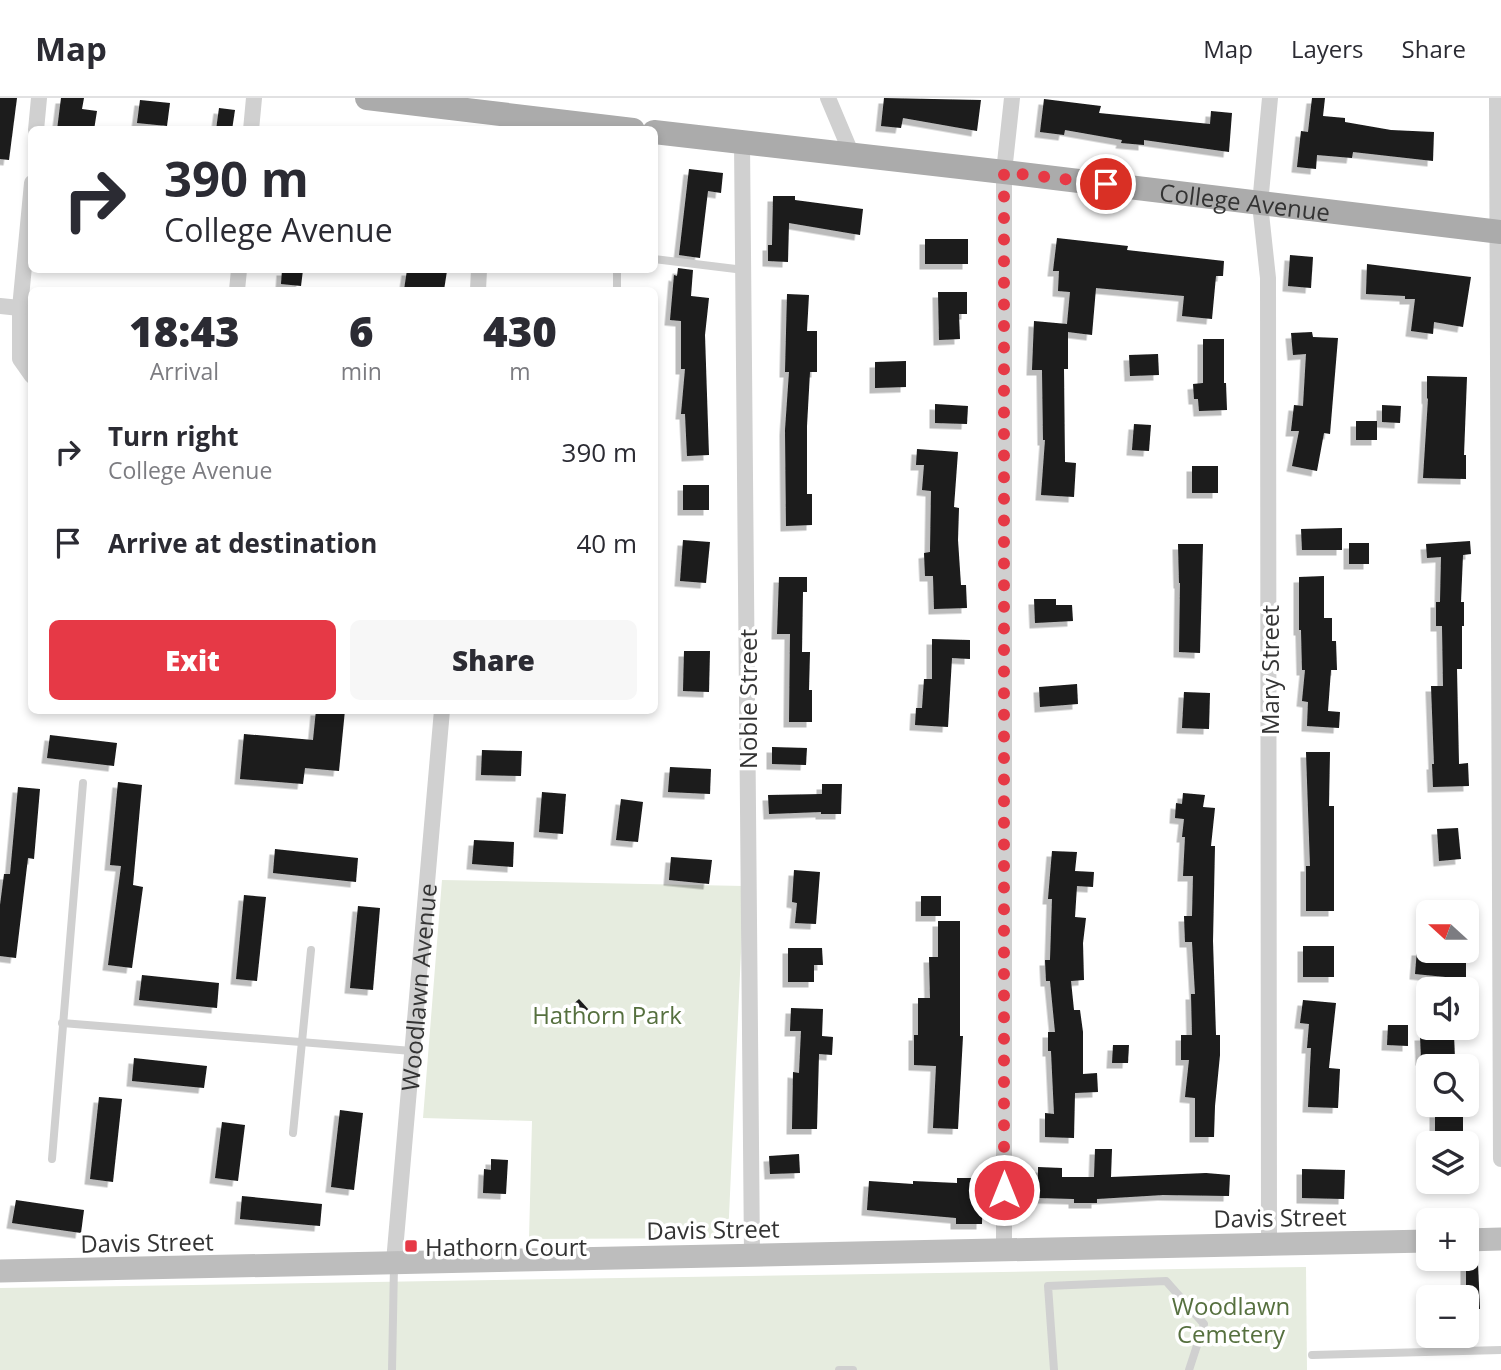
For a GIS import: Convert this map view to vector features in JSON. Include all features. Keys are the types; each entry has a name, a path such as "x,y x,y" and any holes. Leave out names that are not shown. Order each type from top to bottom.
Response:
{"main road":[{"path":"367,98 600,126"},
{"name":"College Avenue","path":"658,132 1499,232"}],"street":[{"path":"36,126 39,98"},
{"path":"251,126 254,98"},
{"path":"828,98 852,155"},
{"path":"1004,1249 1004,172 1012,98"},
{"name":"Mary Street","path":"1269,1244 1268,278 1260,204 1270,98"},
{"path":"1497,98 1501,1159"},
{"name":"Noble Street","path":"742,142 752,1255"},
{"path":"28,225 20,308 20,359 28,370"},
{"path":"0,306 20,308"},
{"name":"Woodlawn Avenue","path":"394,1262 442,714"},
{"path":"1479,1240 1501,1239"},
{"name":"Davis Street","path":"0,1271 1416,1241"}],"lane":[{"path":"658,259 744,270"},
{"path":"52,1159 83,783"},
{"path":"293,1133 311,950"},
{"path":"62,1023 412,1051"},
{"path":"392,1370 394,1262"},
{"path":"1054,1370 1048,1286 1166,1281 1204,1324 1189,1370"},
{"path":"1312,1355 1501,1350"},
{"path":"839,1370 853,1370"}],"green space":[{"name":"Hathorn Park","path":"442,880 744,886 728,1238 529,1239 532,1121 423,1118"},
{"name":"Woodlawn Cemetery","path":"1306,1267 1307,1370 0,1370 0,1288"}],"building":[{"path":"0,98 17,98 9,160 0,159"},
{"path":"61,98 84,98 82,109 97,111 95,126 58,126"},
{"path":"884,98 981,100 977,131 903,118 901,128 881,126"},
{"path":"1312,98 1325,98 1323,116 1345,118 1345,122 1391,130 1434,132 1433,161 1353,152 1352,158 1317,155 1316,169 1297,167 1301,131 1308,132"},
{"path":"1044,99 1101,106 1099,113 1210,124 1211,111 1232,113 1229,152 1144,140 1144,145 1121,143 1122,140 1065,130 1064,135 1040,132"},
{"path":"140,100 170,103 167,126 137,123"},
{"path":"219,108 235,110 233,126 217,126"},
{"path":"689,169 723,173 721,193 708,191 700,258 679,255"},
{"path":"773,196 795,196 795,200 863,209 860,235 789,223 788,262 768,261 768,245 772,245"},
{"path":"1057,238 1128,246 1127,250 1224,261 1223,276 1216,276 1212,319 1182,316 1184,296 1096,288 1092,335 1068,332 1068,369 1064,369 1065,462 1076,463 1074,497 1041,495 1045,440 1042,370 1032,370 1034,321 1067,324 1070,292 1058,291 1059,271 1053,271"},
{"path":"925,239 968,239 968,264 925,264"},
{"path":"1290,255 1313,257 1311,288 1288,286"},
{"path":"1367,264 1471,277 1463,327 1434,322 1433,334 1411,331 1415,299 1366,294"},
{"path":"678,268 693,270 691,296 709,298 705,335 709,455 687,456 685,414 681,414 685,369 681,369 681,321 670,320 674,275 677,276"},
{"path":"282,273 303,273 301,286 281,284"},
{"path":"407,273 447,273 444,287 404,287"},
{"path":"938,292 967,292 967,314 959,314 960,339 939,340"},
{"path":"787,294 809,295 807,331 817,331 817,372 810,372 807,426 807,494 812,494 812,525 786,526 785,430 789,372 785,372"},
{"path":"1312,332 1313,337 1338,338 1330,434 1324,433 1317,471 1292,466 1299,431 1291,431 1294,405 1303,406 1306,354 1293,355 1291,333"},
{"path":"1203,339 1224,339 1227,410 1199,411 1198,399 1194,399 1193,384 1203,383"},
{"path":"1158,354 1159,375 1130,376 1129,355"},
{"path":"906,361 906,387 875,388 875,362"},
{"path":"1427,376 1467,377 1464,455 1466,479 1423,478"},
{"path":"935,404 968,406 967,424 935,423"},
{"path":"1382,405 1401,406 1400,423 1382,422"},
{"path":"1356,421 1377,421 1377,440 1356,440"},
{"path":"1134,424 1151,425 1149,451 1132,450"},
{"path":"917,449 958,452 954,507 959,508 961,585 966,585 967,608 934,609 933,576 925,576 924,553 930,552 931,491 922,490 924,465 916,465"},
{"path":"1192,466 1218,466 1218,493 1192,493"},
{"path":"683,485 709,485 709,510 683,510"},
{"path":"1342,528 1342,550 1302,550 1301,529"},
{"path":"683,540 710,542 706,583 680,581"},
{"path":"1470,541 1471,554 1463,555 1462,669 1457,669 1459,764 1468,763 1469,786 1433,787 1431,686 1443,686 1442,626 1436,626 1436,602 1440,602 1441,557 1427,558 1426,544"},
{"path":"1349,543 1369,543 1369,564 1349,564"},
{"path":"1178,544 1203,544 1200,653 1179,652"},
{"path":"1324,576 1324,618 1332,618 1332,641 1336,641 1337,670 1331,670 1328,711 1340,712 1339,728 1307,726 1308,702 1302,701 1305,670 1302,670 1299,630 1299,577"},
{"path":"779,577 807,577 807,592 803,592 802,652 810,652 812,722 789,722 790,634 777,634"},
{"path":"1034,599 1056,599 1056,605 1072,605 1073,621 1035,623"},
{"path":"932,639 970,640 970,659 952,658 948,727 915,725 916,708 922,708 924,679 932,679"},
{"path":"684,651 710,651 709,692 683,691"},
{"path":"1077,684 1078,704 1040,707 1039,687"},
{"path":"1184,692 1210,693 1209,729 1182,728"},
{"path":"316,714 345,714 339,771 305,768 303,784 240,779 244,734 313,740"},
{"path":"50,735 117,743 114,766 47,758"},
{"path":"772,747 807,748 806,765 772,764"},
{"path":"482,750 522,751 521,776 481,775"},
{"path":"1306,752 1330,752 1329,806 1334,806 1334,911 1306,911 1306,866 1310,866"},
{"path":"670,767 711,769 710,794 668,792"},
{"path":"118,782 142,785 133,885 143,887 132,968 108,965 121,866 110,865"},
{"path":"822,784 842,784 841,814 769,814 768,795 822,794"},
{"path":"18,787 40,789 34,859 28,858 16,958 0,956 0,905 4,874 10,874"},
{"path":"542,792 566,794 563,834 539,832"},
{"path":"1183,793 1205,795 1203,807 1215,808 1211,846 1215,846 1213,941 1216,1035 1220,1035 1220,1055 1214,1137 1195,1137 1195,1098 1185,1097 1189,1060 1181,1060 1181,1035 1192,1035 1191,994 1195,994 1192,942 1185,942 1184,916 1192,916 1193,876 1183,876 1184,819 1175,818 1176,803 1182,804"},
{"path":"621,799 643,802 638,842 616,840"},
{"path":"1458,828 1461,859 1439,861 1437,829"},
{"path":"474,840 514,842 513,867 472,864"},
{"path":"275,849 358,858 356,882 273,873"},
{"path":"1052,851 1077,852 1075,871 1094,872 1093,887 1077,886 1075,917 1086,918 1083,943 1084,980 1071,981 1074,1010 1080,1010 1083,1032 1083,1074 1097,1073 1098,1092 1075,1093 1074,1138 1045,1137 1045,1113 1054,1114 1048,1032 1055,1032 1045,960 1050,960 1052,899 1048,899"},
{"path":"671,857 712,860 709,884 669,880"},
{"path":"794,870 820,872 816,924 795,923 797,903 792,902"},
{"path":"244,895 266,897 257,981 236,979"},
{"path":"921,896 941,896 941,916 921,916"},
{"path":"358,906 380,908 373,990 350,988"},
{"path":"938,921 960,921 960,1036 963,1036 958,1129 933,1128 936,1066 914,1065 914,1035 918,1035 918,998 930,998 929,957 938,957"},
{"path":"1303,946 1334,946 1334,977 1303,977"},
{"path":"788,948 822,948 823,965 814,965 814,982 788,982"},
{"path":"1416,962 1466,963 1466,977 1415,974"},
{"path":"142,975 219,983 217,1008 139,1000"},
{"path":"579,999 589,1010 579,1019 569,1008"},
{"path":"1303,1000 1336,1003 1329,1068 1340,1069 1338,1108 1308,1107 1311,1048 1307,1048 1309,1024 1300,1023"},
{"path":"791,1008 823,1009 822,1036 833,1037 832,1055 819,1054 817,1129 792,1129 793,1072 799,1073 801,1031 790,1031"},
{"path":"1388,1025 1408,1025 1408,1046 1387,1045"},
{"path":"1420,1040 1454,1040 1455,1054 1421,1054"},
{"path":"1113,1045 1129,1045 1128,1063 1112,1063"},
{"path":"134,1058 207,1066 204,1088 132,1081"},
{"path":"99,1097 122,1099 113,1182 90,1179"},
{"path":"340,1110 363,1113 354,1190 331,1187"},
{"path":"1435,1117 1463,1117 1463,1131 1435,1131"},
{"path":"222,1122 245,1125 238,1181 215,1178"},
{"path":"1095,1149 1112,1149 1111,1177 1206,1173 1230,1175 1229,1196 1163,1195 1097,1199 1097,1203 1038,1198 1038,1167 1062,1168 1062,1177 1094,1177"},
{"path":"799,1154 800,1173 770,1174 769,1156"},
{"path":"491,1159 508,1160 506,1194 483,1193 484,1169 491,1170"},
{"path":"1302,1169 1345,1170 1344,1199 1302,1198"},
{"path":"957,1178 983,1178 982,1224 956,1224 956,1218 867,1210 869,1181 957,1183"},
{"path":"242,1196 322,1204 320,1226 240,1219"},
{"path":"16,1200 84,1210 81,1233 12,1223"},
{"path":"1466,1271 1478,1271 1479,1285 1466,1285"}],"place":[{"name":"Hathorn Court","path":"411,1246"}],"route":[{"path":"1004,1190 1004,172 1106,184"}]}
